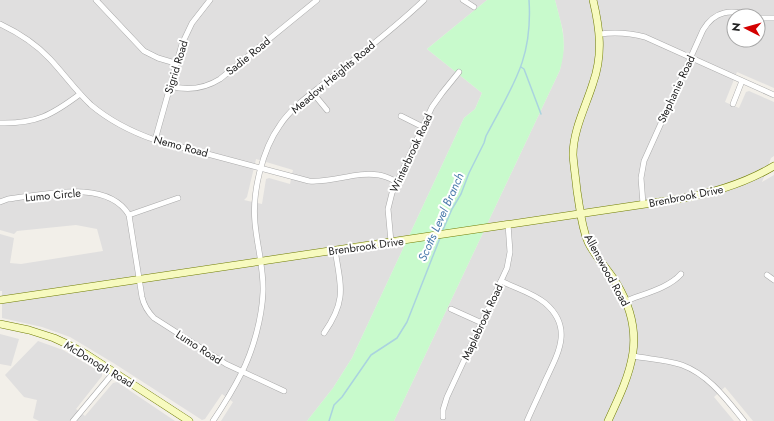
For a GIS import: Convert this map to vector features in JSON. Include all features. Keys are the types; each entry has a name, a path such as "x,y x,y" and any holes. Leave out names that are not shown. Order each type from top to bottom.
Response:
{"main road":[{"name":"Allenswood Road","path":"593,0 600,34 600,55 597,73 579,122 574,144 574,164 581,213 589,243 616,283 626,301 631,317 633,331 633,356 625,385 608,421"},
{"name":"Brenbrook Drive","path":"0,300 699,195 721,190 752,178 774,166"},
{"name":"McDonogh Road","path":"0,324 29,330 54,338 86,354 189,421"}],"street":[{"path":"96,0 144,51 158,58 175,63"},
{"name":"Sadie Road","path":"170,86 188,89 204,87 212,84 317,0"},
{"name":"Meadow Heights Road","path":"213,421 233,390 242,372 252,345 261,313 263,291 261,261 255,224 255,210 256,189 267,150 280,125 296,106 424,0"},
{"path":"463,0 474,7"},
{"name":"Sigrid Road","path":"155,140 175,63 182,44 192,23 207,1"},
{"name":"Stephanie Road","path":"643,204 641,178 644,161 691,58 702,30 706,24 718,15 726,13"},
{"name":"Nemo Road","path":"0,24 27,39 40,49 90,104 130,131 155,140 309,181 326,181 372,174 386,177 397,182"},
{"path":"600,34 634,34 645,37 774,95"},
{"name":"Winterbrook Road","path":"391,242 388,209 392,193 437,100 459,72"},
{"path":"733,104 742,81"},
{"path":"313,93 327,110"},
{"path":"0,123 33,120 54,112 80,94"},
{"path":"401,116 423,127"},
{"name":"Lumo Circle","path":"0,202 8,199 67,192 86,192 118,202 125,208 129,215"},
{"path":"139,279 129,215 178,198"},
{"name":"Maplebrook Road","path":"443,417 444,403 510,260 508,224"},
{"path":"324,333 332,321 340,302 340,283 335,250"},
{"path":"626,301 668,284 681,274"},
{"path":"767,275 774,280"},
{"name":"Lumo Road","path":"139,279 144,305 154,318 213,356 242,372 284,391"},
{"path":"501,281 544,303 556,316 560,324 562,340 557,356 527,421"},
{"path":"452,309 482,323"},
{"path":"633,356 681,365 701,375 710,382 742,421"},
{"path":"74,421 114,372"}],"shaded area":[{"path":"0,0 487,0 427,49 482,93 475,109 464,118 352,358 333,388 307,421 221,421 233,402 222,394 205,419 202,420 70,337 42,327 2,318 2,291 0,291 0,234 14,238 10,263 21,264 103,251 97,229 76,225 17,231 14,234 0,230","holes":["256,159 293,170 290,184 269,178 266,179 262,204 244,200 247,197"]},
{"path":"555,0 774,0 774,88 737,72 725,102 739,108 746,92 749,91 774,102 774,156 771,158 762,182 774,175 774,421 753,421 725,387 714,397 734,421 394,421 560,70 564,47 563,31"},
{"path":"0,334 19,339 11,366 0,364"},
{"path":"38,341 63,350 102,373 102,376 76,409 85,416 113,383 117,382 175,421 39,421 33,418 37,400 24,397 5,375"}],"green space":[{"path":"487,0 555,0 562,27 564,43 560,70 394,421 307,421 333,388 352,358 464,118 475,109 482,93 427,49"}],"waterway":[{"name":"Scotts Level Branch","path":"442,232 452,209 461,194 486,136 519,72 528,40 529,0"},
{"path":"521,67 524,69 541,114"},
{"name":"Scotts Level Branch","path":"329,421 334,405 342,397 371,355 397,338 407,322 440,238"}]}
